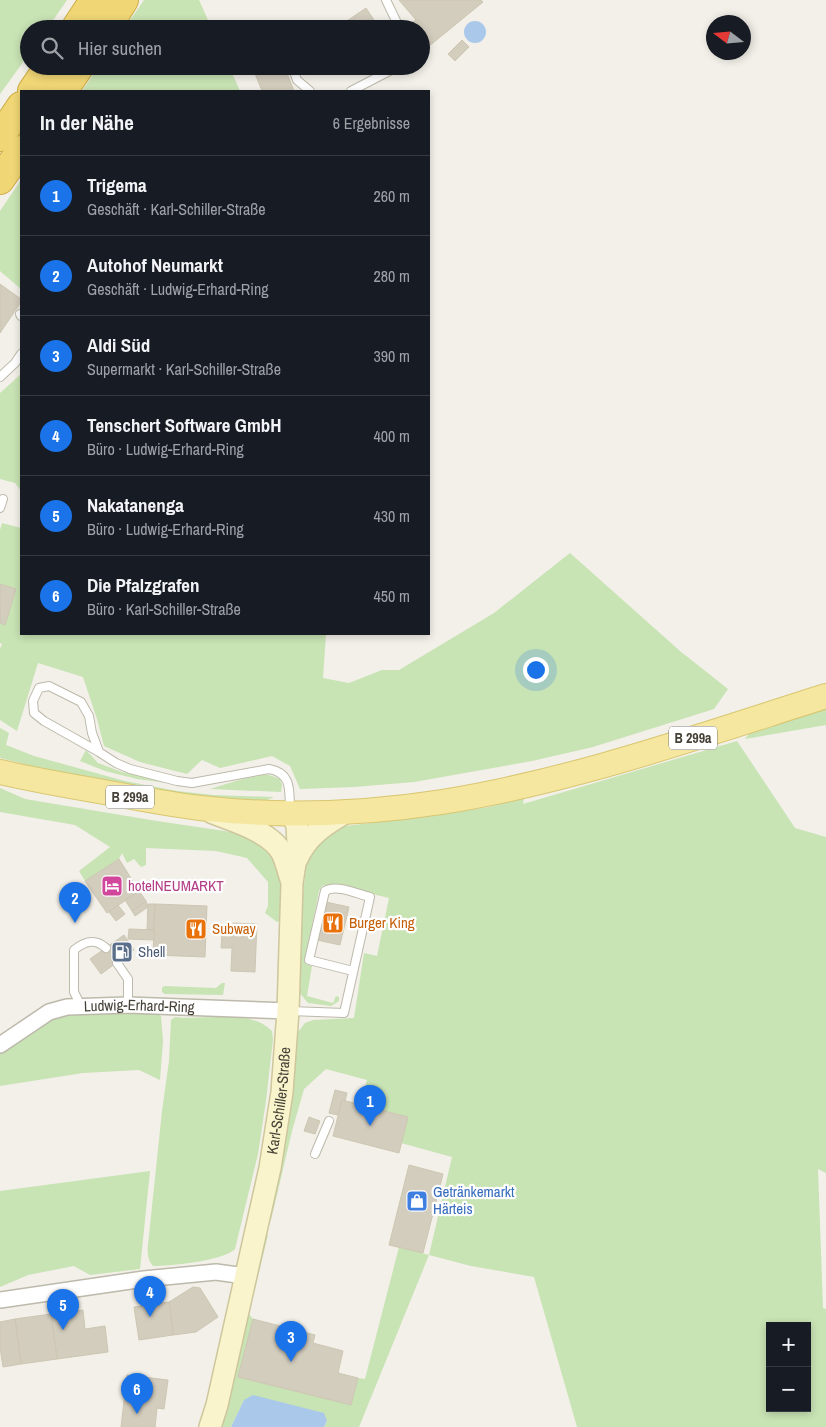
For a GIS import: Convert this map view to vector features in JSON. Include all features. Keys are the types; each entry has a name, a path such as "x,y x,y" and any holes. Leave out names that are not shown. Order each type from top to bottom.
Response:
{"highway":[{"path":"81,20 94,0"},
{"path":"112,20 124,0"},
{"path":"33,90 43,75"},
{"path":"63,90 74,75"},
{"path":"0,136 20,107"},
{"path":"0,180 20,151"}],"main road":[{"name":"B 299a","path":"0,772 201,808 290,812 348,811 442,802 524,786 635,756 826,696"}],"street":[{"path":"201,808 258,831 289,857"},
{"path":"289,857 302,848 312,835 323,826 348,811"},
{"path":"289,857 283,833 290,812"},
{"name":"Karl-Schiller-Straße","path":"210,1427 219,1396 276,1136 284,1072 288,1011 292,883 289,857"},
{"name":"Ludwig-Erhard-Ring","path":"0,1045 49,1012 59,1008 128,1005 288,1011"},
{"path":"0,1300 216,1272 245,1276"}],"lane":[{"path":"386,0 396,20"},
{"path":"295,75 297,80 309,90"},
{"path":"353,90 381,75"},
{"path":"1,375 15,363 20,356"},
{"path":"0,508 3,499"},
{"path":"99,752 92,733 89,716 81,702 49,686 39,688 33,701 34,713 44,721 116,763 130,769 177,781 192,782 269,768 282,773 288,783 290,812"},
{"path":"288,1011 344,1013 370,897 334,888 325,891 309,960 353,971"},
{"path":"81,1006 74,992 74,950 82,944 93,941 106,948"},
{"path":"117,963 128,979 128,1005"},
{"path":"315,1154 329,1121"}],"green space":[{"path":"0,0 67,0 53,20 20,20 20,66 0,94"},
{"path":"144,0 199,0 208,20 130,20"},
{"path":"93,75 233,75 240,90 83,90"},
{"path":"20,181 20,288 0,271 0,211"},
{"path":"20,375 20,490 15,483 0,479 0,393"},
{"path":"2,523 20,528 20,635 326,635 323,678 349,683 382,670 399,670 494,613 570,553 680,651 728,689 714,709 593,747 532,761 414,782 300,789 290,766 272,756 220,768 202,760 187,774 140,762 104,746 83,677 38,663 17,731 0,720 0,649 2,644 0,643 0,623 5,625 16,589 0,584 0,530"},
{"path":"826,707 826,725 745,739 752,730"},
{"path":"0,728 9,733 6,745 34,756 125,781 177,791 213,795 274,797 259,801 208,798 143,789 47,770 0,758"},
{"path":"737,741 795,828 826,837 826,1173 818,1169 823,1308 826,1309 826,1427 577,1427 534,1277 471,1266 429,1255 452,1157 401,1143 408,1117 360,1104 367,1080 326,1069 304,1089 271,1220 269,1216 295,1036 305,1023 313,1020 354,1018 364,953 377,956 389,898 331,884 322,886 319,891 308,945 306,964 312,966 307,996 333,1003 336,996 339,997 339,1001 331,1006 308,1003 298,991 307,855 337,827 489,807 524,798 523,804"},
{"path":"86,750 98,763 122,772 182,785 137,779 105,771 80,761"},
{"path":"269,775 280,779 282,785 281,792 210,789 239,780"},
{"path":"0,788 25,799 245,834 260,840 281,869 283,918 277,922 265,913 268,906 268,882 247,858 216,851 146,848 146,865 141,867 134,859 127,863 122,853 119,859 85,881 79,871 110,847 75,825 0,812"},
{"path":"225,983 223,995 165,994 162,992 164,986 216,988"},
{"path":"125,1012 158,1014 161,1016 163,1041 160,1080 139,1070 83,1073 0,1086 0,1053 49,1021 68,1013"},
{"path":"175,1017 226,1017 252,1020 263,1024 272,1031 273,1039 258,1154 235,1249 220,1257 208,1260 153,1266 150,1263 148,1247 169,1061 171,1020"},
{"path":"150,1171 140,1269 90,1275 74,1266 28,1275 0,1287 0,1191"},
{"path":"268,1235 249,1314 253,1319 238,1377 351,1405 358,1378 365,1379 399,1247 429,1255 359,1427 324,1427 327,1421 244,1400 231,1427 216,1427 264,1236"}],"water":[{"path":"475,21 483,24 486,32 483,40 475,43 467,40 464,32 467,24"},
{"path":"253,1395 324,1413 327,1421 324,1427 231,1427 244,1400"}],"building":[{"path":"399,0 481,0 483,2 430,45 430,20 416,20"},
{"path":"366,8 374,20 348,20"},
{"path":"462,40 469,47 455,61 448,54"},
{"path":"256,75 288,75 294,90 262,90"},
{"path":"0,284 20,298 20,303 0,333"},
{"path":"0,584 16,589 5,625 0,623"},
{"name":"hotelNEUMARKT","path":"119,859 139,891 107,913 85,881"},
{"path":"139,891 146,901 132,911 125,900"},
{"path":"146,901 148,907 135,916 132,911"},
{"name":"Burger King","path":"326,902 349,907 340,945 317,940"},
{"path":"148,904 155,904 154,930 147,930"},
{"path":"155,904 207,906 205,957 153,955"},
{"path":"118,905 125,914 116,921 109,912"},
{"path":"233,923 257,924 255,972 231,971 232,948 221,948 222,933 233,934"},
{"path":"129,929 154,930 154,940 128,939"},
{"path":"124,935 134,950 101,974 90,959"},
{"path":"335,1090 347,1093 345,1101 342,1100 338,1115 329,1113"},
{"path":"342,1100 408,1117 399,1153 333,1136"},
{"path":"309,1117 320,1121 315,1134 304,1131"},
{"path":"409,1165 443,1174 423,1253 389,1245"},
{"path":"193,1287 200,1288 218,1317 196,1332 173,1335 169,1302"},
{"path":"169,1302 173,1335 139,1340 134,1307"},
{"path":"83,1310 85,1329 105,1326 108,1352 57,1359 51,1314"},
{"path":"51,1314 57,1359 21,1364 15,1319"},
{"path":"15,1319 21,1364 3,1367 0,1348 0,1322"},
{"path":"253,1319 315,1335 313,1343 343,1351 338,1373 358,1378 351,1405 238,1377"},
{"path":"127,1375 168,1380 164,1409 157,1408 155,1427 121,1427"}],"place":[{"name":"hotelNEUMARKT","path":"112,886"},
{"name":"Autohof Neumarkt","path":"75,923"},
{"name":"Burger King","path":"333,923"},
{"name":"Subway","path":"196,929"},
{"name":"Shell","path":"122,952"},
{"name":"Trigema","path":"370,1126"},
{"name":"Getränkemarkt Härteis","path":"417,1201"},
{"name":"Tenschert Software GmbH","path":"150,1317"},
{"name":"Nakatanenga","path":"63,1330"},
{"name":"Aldi Süd","path":"291,1362"},
{"name":"Die Pfalzgrafen","path":"137,1414"}]}
